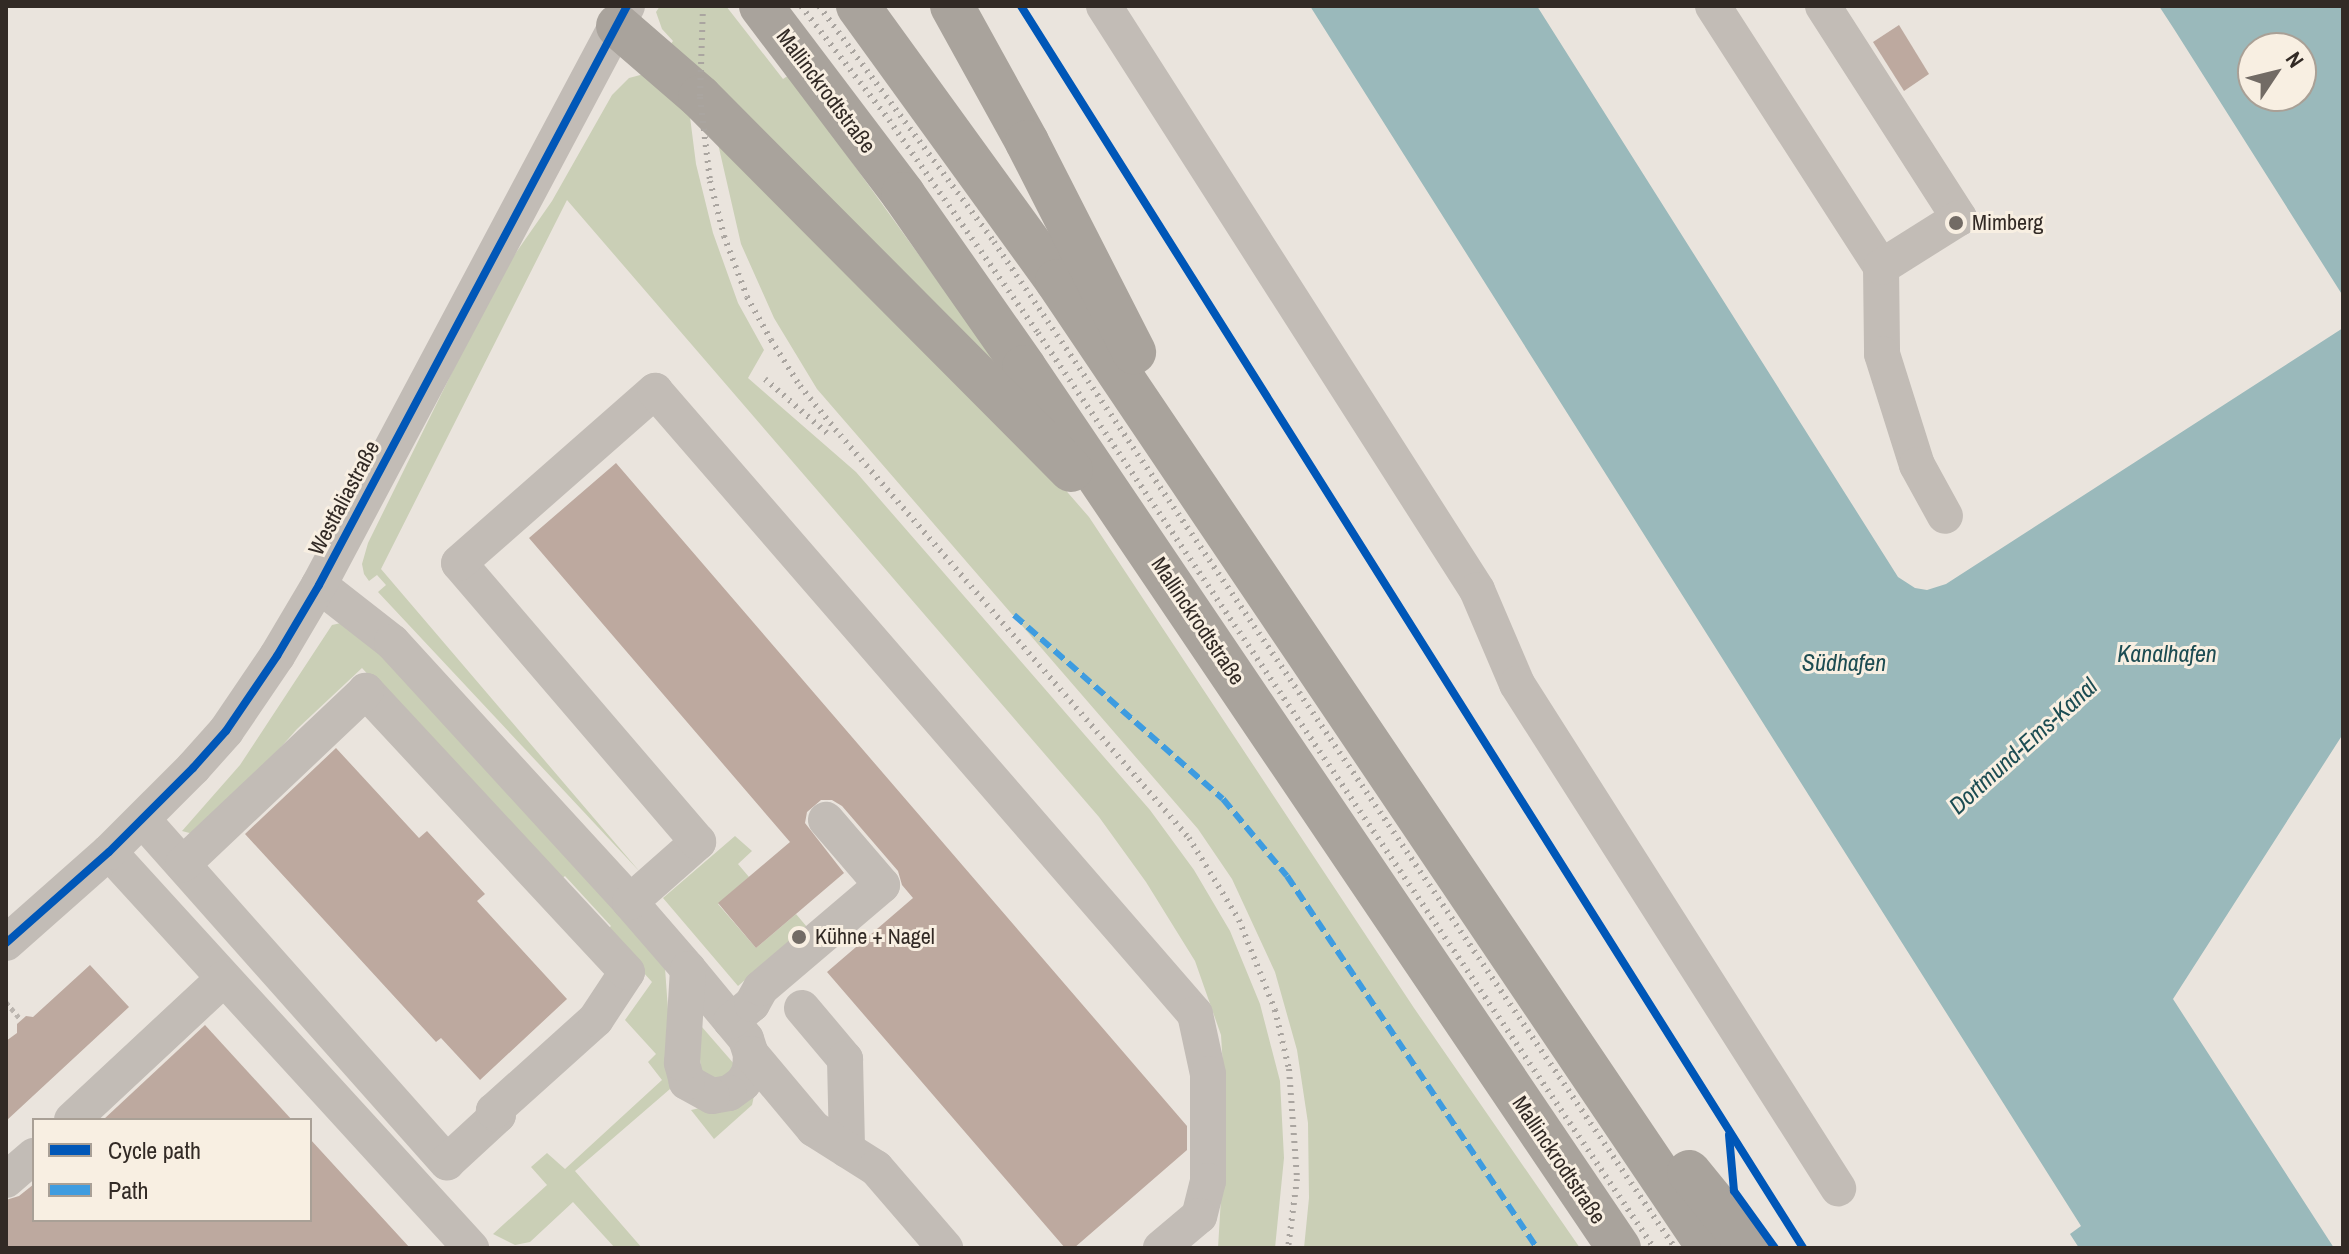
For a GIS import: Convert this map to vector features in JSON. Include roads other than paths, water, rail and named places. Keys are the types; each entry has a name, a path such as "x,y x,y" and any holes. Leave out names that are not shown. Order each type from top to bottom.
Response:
{"highway":[{"path":"858,6 1030,242 1558,1019 1709,1248"},
{"path":"952,6 1027,142 1209,505"},
{"path":"622,16 1144,542"},
{"name":"Mallinckrodtstraße","path":"770,17 903,194 1144,542 1619,1248"},
{"path":"1558,1019 1659,1134 1751,1248"}],"street":[{"path":"1104,6 1477,590 1517,684 1838,1188"},
{"path":"1713,6 1881,267 1882,354 1917,465 1945,516"},
{"path":"1823,6 1959,218 1881,267"},
{"name":"Westfaliastraße","path":"6,943 143,820 226,731 277,656 319,585 622,16"},
{"path":"640,893 698,842 459,563 655,391 1195,1014 1208,1074 1208,1181 1199,1216 1161,1248"},
{"path":"319,585 392,642 640,893 688,969 746,1039 751,1054 775,1085 814,1129 876,1168 945,1248"},
{"path":"143,820 447,1162 498,1115 494,1111 596,1019 627,972 366,691 183,864"},
{"path":"731,1021 752,1004 761,988 882,885 826,820"},
{"path":"109,852 471,1248"},
{"path":"688,969 682,1063 687,1082 712,1096 729,1093 743,1083 750,1071 751,1054"},
{"path":"74,1118 223,979"},
{"path":"802,1008 845,1059 847,1150"},
{"path":"6,1180 32,1158"}],"water":[{"name":"Südhafen","path":"1310,6 1537,6 1898,577 1915,588 1927,590 1946,584 2343,328 2343,734 2173,999 2334,1248 2079,1248 2070,1234 2081,1226"},
{"path":"2159,6 2343,6 2343,296"}],"railway":[{"path":"703,6 700,97 710,181 724,236 747,297 771,340 800,386 840,435 1189,838 1239,920 1275,1010 1289,1069 1297,1179 1288,1248"},
{"path":"801,6 889,120 1038,333 1654,1248"},
{"path":"819,6 994,242 1675,1248"},
{"path":"765,379 828,434"}],"place":[{"name":"Mimberg","path":"1956,223"},
{"name":"Kühne + Nagel","path":"799,937"}],"water label":[{"name":"Kanalhafen","path":"2167,654"},
{"name":"Dortmund-Ems-Kanal","path":"2023,746"}]}
